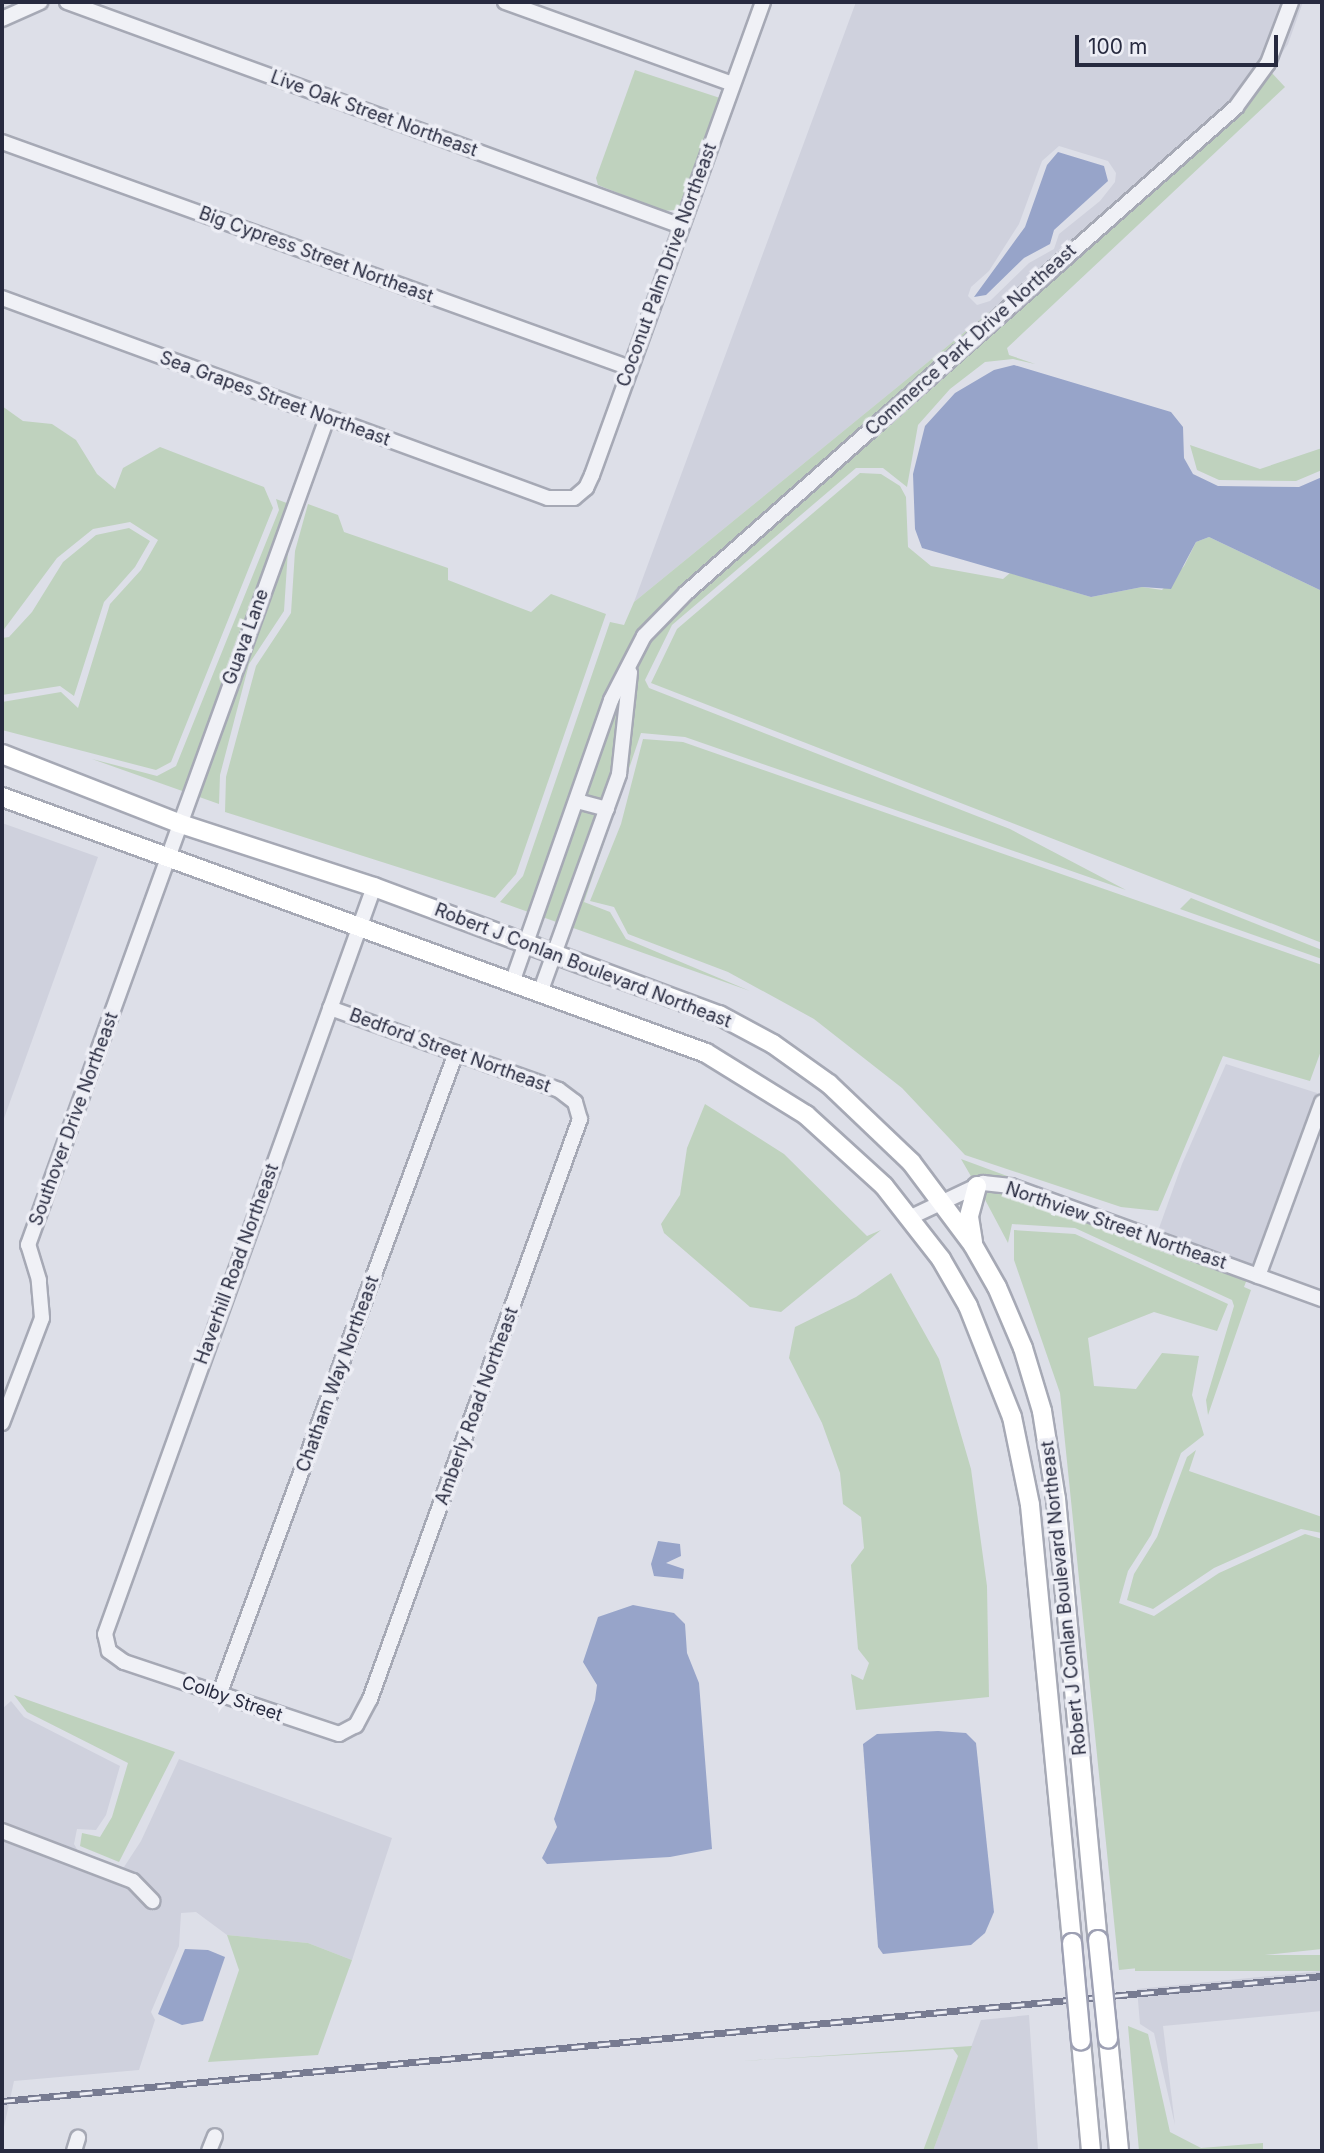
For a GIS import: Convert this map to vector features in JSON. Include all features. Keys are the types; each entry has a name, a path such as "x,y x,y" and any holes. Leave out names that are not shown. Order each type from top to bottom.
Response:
{"main road":[{"name":"Robert J Conlan Boulevard Northeast","path":"2,754 178,823 374,887 554,951 719,1015 773,1044 868,1116 943,1200 973,1245 1023,1348 1050,1456 1119,2151"},
{"name":"Robert J Conlan Boulevard Northeast","path":"2,797 667,1036 756,1081 850,1151 911,1217 941,1259 991,1355 1022,1458 1030,1505 1091,2151"},
{"path":"973,1245 969,1216 977,1186"}],"street":[{"path":"2,19 40,2"},
{"name":"Live Oak Street Northeast","path":"67,2 681,226"},
{"path":"505,2 733,84"},
{"name":"Coconut Palm Drive Northeast","path":"548,498 567,501 586,488 763,2"},
{"name":"Commerce Park Drive Northeast","path":"513,980 611,701 644,636 686,593 1237,107 1268,63 1291,2"},
{"name":"Big Cypress Street Northeast","path":"2,142 630,368"},
{"name":"Sea Grapes Street Northeast","path":"2,298 548,498"},
{"name":"Guava Lane","path":"171,858 178,823 327,418"},
{"name":"Commerce Park Drive Northeast","path":"541,990 607,809 624,746 631,664"},
{"path":"577,801 607,809"},
{"name":"Southover Drive Northeast","path":"2,1423 42,1318 39,1280 28,1245 171,858"},
{"name":"Haverhill Road Northeast","path":"106,1643 106,1625 374,887"},
{"name":"Bedford Street Northeast","path":"330,1007 569,1096"},
{"name":"Chatham Way Northeast","path":"219,1695 456,1054"},
{"name":"Amberly Road Northeast","path":"361,1718 579,1128 578,1110 569,1096"},
{"path":"1258,1276 1322,1102"},
{"name":"Northview Street Northeast","path":"911,1217 977,1186 1011,1185 1322,1299"},
{"name":"Colby Street","path":"106,1643 124,1662 332,1734 345,1732 361,1718"},
{"path":"2,1831 133,1881 152,1901"},
{"path":"209,2151 215,2136"}],"shaded area":[{"path":"856,2 1303,2 1288,44 1270,71 1205,136 634,602","holes":["1059,146 1108,161 1116,173 1115,182 1100,201 1059,234 1054,249 1029,263 990,301 977,305 968,296 971,287 989,271 1019,224 1042,161"]},
{"path":"2,823 98,857 2,1124"},
{"path":"1226,1064 1317,1093 1252,1266 1158,1231 1182,1164"},
{"path":"11,1701 24,1717 120,1766 106,1815 96,1830 77,1829 74,1844 78,1851 117,1867 124,1867 141,1841 179,1759 392,1838 352,1960 308,1943 227,1935 196,1912 181,1913 179,1946 151,2012 155,2020 139,2070 14,2081 2,2136 2,1709"},
{"path":"1322,1971 1322,2011 1163,2026 1175,2125 1154,2033 1140,2024 1137,1989"},
{"path":"1029,2015 1038,2151 933,2151 981,2020"}],"green space":[{"path":"635,70 720,98 683,204 675,210 663,211 598,185 596,178"},
{"path":"1270,71 1285,87 1007,348 1009,355 1035,364 1013,359 985,362 950,389 918,425 907,487 883,468 856,468 672,625 645,680 649,688 1010,829 1126,890 685,737 641,733 584,902 610,912 626,939 750,991 500,902 523,876 610,622 624,625 634,602 1205,136"},
{"path":"2,406 23,421 52,424 76,440 97,474 115,489 123,468 160,447 264,487 273,508 171,762 156,770 2,730 2,702 61,692 78,708 110,604 141,570 158,540 130,522 93,529 57,558 2,632"},
{"path":"1190,445 1260,469 1322,448 1322,470 1296,481 1219,480 1197,470"},
{"path":"860,473 881,474 900,486 906,497 908,547 931,566 1003,579 1010,573 1091,597 1142,587 1162,590 1184,566 1196,542 1209,537 1322,591 1322,943 651,683 677,629"},
{"path":"276,499 300,508 288,550 284,611 249,664 220,775 219,804 92,759 157,776 176,766 279,510"},
{"path":"308,504 338,515 344,532 448,568 448,580 531,612 551,594 606,614 516,874 495,898 225,812 226,777 256,666 291,613 295,551"},
{"path":"129,528 150,541 135,567 104,602 74,696 60,686 2,695 2,638 9,637 32,612 63,562 96,535"},
{"path":"643,739 683,742 1322,965 1322,1048 1310,1081 1223,1056 1158,1211 1121,1207 965,1155 902,1088 814,1019 728,972 628,934 614,907 590,901 621,824"},
{"path":"1191,898 1322,950 1322,959 1180,909"},
{"path":"705,1104 784,1154 867,1236 881,1230 781,1312 750,1307 664,1233 661,1224 680,1195 687,1148"},
{"path":"961,1159 1252,1266 1244,1287 1251,1290 1208,1415 1206,1400 1234,1306 1232,1300 1075,1228 1012,1224 1008,1243 982,1194 987,1184 972,1178"},
{"path":"1014,1230 1075,1234 1228,1304 1217,1331 1154,1312 1088,1338 1094,1386 1136,1389 1162,1353 1199,1356 1192,1395 1204,1435 1181,1453 1151,1535 1128,1571 1119,1603 1154,1616 1219,1573 1305,1534 1322,1539 1322,1949 1119,1970 1060,1393 1014,1260"},
{"path":"891,1273 939,1359 971,1469 987,1586 989,1697 856,1710 851,1674 863,1680 869,1663 858,1649 851,1565 864,1548 861,1517 843,1504 840,1473 822,1423 789,1358 795,1327 856,1297"},
{"path":"1196,1450 1189,1471 1322,1517 1322,1533 1301,1529 1214,1568 1153,1609 1127,1600 1134,1574 1157,1537 1187,1457"},
{"path":"14,1695 175,1752 119,1862 80,1846 82,1833 100,1837 112,1817 128,1763 27,1712"},
{"path":"227,1935 308,1943 352,1960 318,2055 208,2062 239,1970"},
{"path":"1135,1955 1322,1955 1322,1971 1135,1971"},
{"path":"1128,2026 1148,2034 1170,2132 1201,2148 1263,2143 1263,2151 1139,2151"},
{"path":"972,2046 933,2151 923,2151 958,2056 953,2049 742,2061"}],"water":[{"path":"1058,152 1104,166 1108,181 1054,230 1050,244 1024,258 986,295 974,297 1025,227 1047,165"},
{"path":"1014,365 1171,412 1183,427 1184,458 1193,474 1218,486 1299,487 1322,477 1322,591 1209,537 1196,542 1171,589 1142,587 1091,597 922,548 915,529 913,474 925,426 955,393 994,370"},
{"path":"658,1541 680,1544 681,1556 666,1563 684,1569 683,1579 654,1576 651,1564"},
{"path":"633,1605 674,1613 685,1624 687,1653 699,1683 712,1849 670,1857 547,1864 542,1858 557,1827 554,1819 595,1700 597,1685 583,1662 598,1617"},
{"path":"938,1731 966,1733 976,1743 994,1912 985,1933 971,1945 883,1954 878,1947 863,1744 877,1734"},
{"path":"185,1949 208,1950 225,1957 203,2021 182,2025 158,2014"}],"railway":[{"path":"2,2101 1322,1976"}]}
